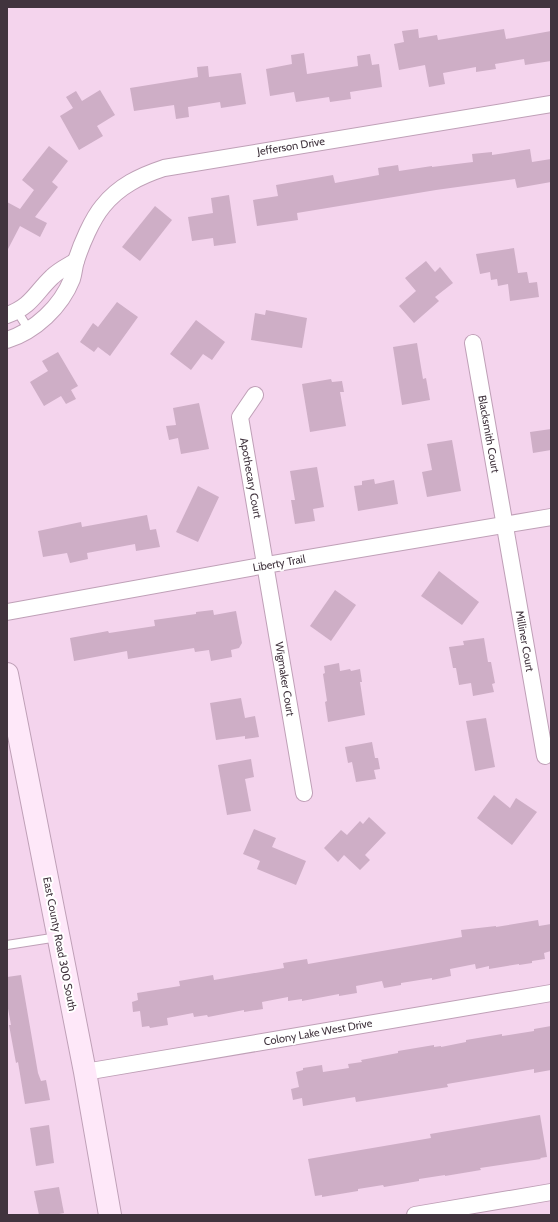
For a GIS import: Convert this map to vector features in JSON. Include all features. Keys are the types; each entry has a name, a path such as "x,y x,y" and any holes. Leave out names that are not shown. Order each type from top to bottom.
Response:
{"street":[{"name":"Jefferson Drive","path":"7,340 29,330 47,315 63,296 72,279 76,261 94,219 114,193 129,182 164,168 551,104"},
{"path":"12,313 34,298 52,276 76,261"},
{"name":"Blacksmith Court","path":"473,343 504,525"},
{"name":"Apothecary Court","path":"255,395 240,417 266,565"},
{"name":"Liberty Trail","path":"7,612 266,565 551,517"},
{"name":"Milliner Court","path":"504,525 545,756"},
{"name":"Wigmaker Court","path":"266,565 304,793"},
{"name":"East County Road 300 South","path":"7,674 85,1072 110,1215"},
{"name":"Colony Lake West Drive","path":"85,1072 551,993"},
{"path":"415,1215 551,1192"}],"lane":[{"path":"12,313 29,330"},
{"path":"7,945 58,937"}],"building":[{"path":"418,29 419,38 437,35 438,40 504,29 506,39 551,31 551,61 525,65 524,59 495,64 496,69 476,72 476,67 443,73 445,84 429,87 425,65 399,70 394,44 404,42 402,31"},
{"path":"304,53 307,74 358,66 357,56 370,54 372,65 379,64 382,87 350,92 351,99 330,102 329,97 296,102 294,92 270,96 266,69 292,64 291,55"},
{"path":"208,66 209,77 241,73 246,104 221,108 220,102 188,107 189,117 176,119 174,105 134,111 130,88 198,77 197,67"},
{"path":"100,90 115,115 97,126 103,136 79,150 60,116 73,108 66,97 76,91 82,101"},
{"path":"49,146 68,161 52,182 58,187 35,217 47,223 40,237 20,226 7,251 7,202 20,209 34,190 22,180"},
{"path":"530,149 532,162 551,159 551,182 517,188 515,179 436,190 297,213 298,220 257,226 253,200 278,196 276,185 333,175 335,183 379,175 378,168 398,165 399,171 473,162 472,154 492,152 492,155"},
{"path":"229,195 236,243 214,246 213,238 192,241 188,217 213,213 211,198"},
{"path":"155,206 172,220 140,261 122,247"},
{"path":"514,248 518,273 527,272 529,283 537,282 539,297 510,301 508,284 498,286 497,279 491,280 490,272 480,274 476,254"},
{"path":"426,261 435,272 440,267 453,283 435,297 439,301 414,323 399,306 416,291 405,278"},
{"path":"117,302 138,317 110,356 98,347 94,352 80,342 93,323 98,327"},
{"path":"266,310 307,318 302,348 251,340 255,313 265,315"},
{"path":"196,320 225,342 212,360 203,354 191,370 170,354"},
{"path":"417,343 423,379 426,378 430,400 402,405 393,347"},
{"path":"58,352 78,386 71,390 76,399 66,404 61,396 44,406 30,382 48,371 42,361"},
{"path":"331,379 332,382 342,381 344,392 340,392 346,426 310,432 302,384"},
{"path":"199,403 209,449 181,454 178,438 169,440 166,426 176,425 173,408"},
{"path":"551,429 551,450 533,453 530,432"},
{"path":"452,440 461,491 427,497 422,472 432,470 427,444"},
{"path":"317,467 324,507 313,509 315,521 295,524 291,500 295,500 290,471"},
{"path":"374,479 375,484 394,480 398,504 358,511 354,486 362,485 362,481"},
{"path":"198,486 219,497 198,542 176,532"},
{"path":"147,515 150,530 156,529 160,547 136,551 135,544 87,553 88,559 70,563 67,553 43,557 38,531 81,522 82,527"},
{"path":"439,571 479,602 462,625 421,596"},
{"path":"335,590 356,605 331,641 310,626"},
{"path":"213,610 214,615 236,611 242,643 239,648 231,650 232,657 211,661 209,650 195,652 194,648 128,659 127,651 74,661 70,638 108,631 109,633 155,626 154,620"},
{"path":"484,638 488,662 491,662 495,683 492,684 494,692 473,696 471,683 459,685 456,668 453,668 449,647 464,645 463,641"},
{"path":"339,663 340,671 360,669 362,682 360,682 365,715 328,722 323,674 325,673 324,666"},
{"path":"241,698 245,718 255,716 259,737 245,739 245,736 216,740 210,703"},
{"path":"486,718 495,767 475,771 466,721"},
{"path":"372,742 375,758 378,758 380,769 374,770 376,779 356,782 352,762 348,763 345,747"},
{"path":"251,759 254,777 245,779 251,811 227,815 218,765"},
{"path":"494,795 510,808 516,798 537,812 512,845 477,818"},
{"path":"369,817 386,833 365,855 370,860 360,870 344,855 338,862 324,848 341,830 347,835 360,821 363,824"},
{"path":"254,829 276,838 272,847 306,861 296,885 257,869 260,861 243,854"},
{"path":"538,920 539,926 551,924 551,951 544,953 545,959 532,961 532,963 489,969 489,966 476,969 475,964 450,969 451,976 432,980 432,978 401,983 401,985 384,988 382,981 356,986 357,993 339,996 339,994 302,1001 302,999 288,1001 288,997 262,1002 263,1009 244,1012 244,1010 208,1017 207,1015 194,1017 193,1013 167,1018 168,1025 150,1028 149,1026 142,1027 140,1011 133,1012 132,1002 138,1000 137,993 180,986 179,981 213,975 214,980 284,968 283,963 307,959 308,964 462,937 461,930 496,927"},
{"path":"21,975 38,1073 41,1081 46,1080 50,1100 25,1104 18,1062 16,1063 9,1025 11,1025 7,1003 7,977"},
{"path":"551,1026 551,1070 534,1073 534,1069 447,1084 448,1087 356,1102 355,1097 303,1106 302,1098 293,1100 291,1089 299,1087 296,1072 303,1070 303,1068 322,1065 323,1072 349,1068 348,1064 398,1053 398,1051 434,1045 434,1047 441,1047 466,1042 466,1040 502,1034 502,1036 534,1031 534,1029"},
{"path":"540,1115 547,1157 480,1168 481,1170 419,1179 419,1181 384,1187 383,1185 322,1197 322,1195 315,1196 308,1159 431,1138 430,1134"},
{"path":"49,1125 54,1163 36,1166 30,1128"},
{"path":"59,1187 64,1213 39,1215 34,1191"}]}
